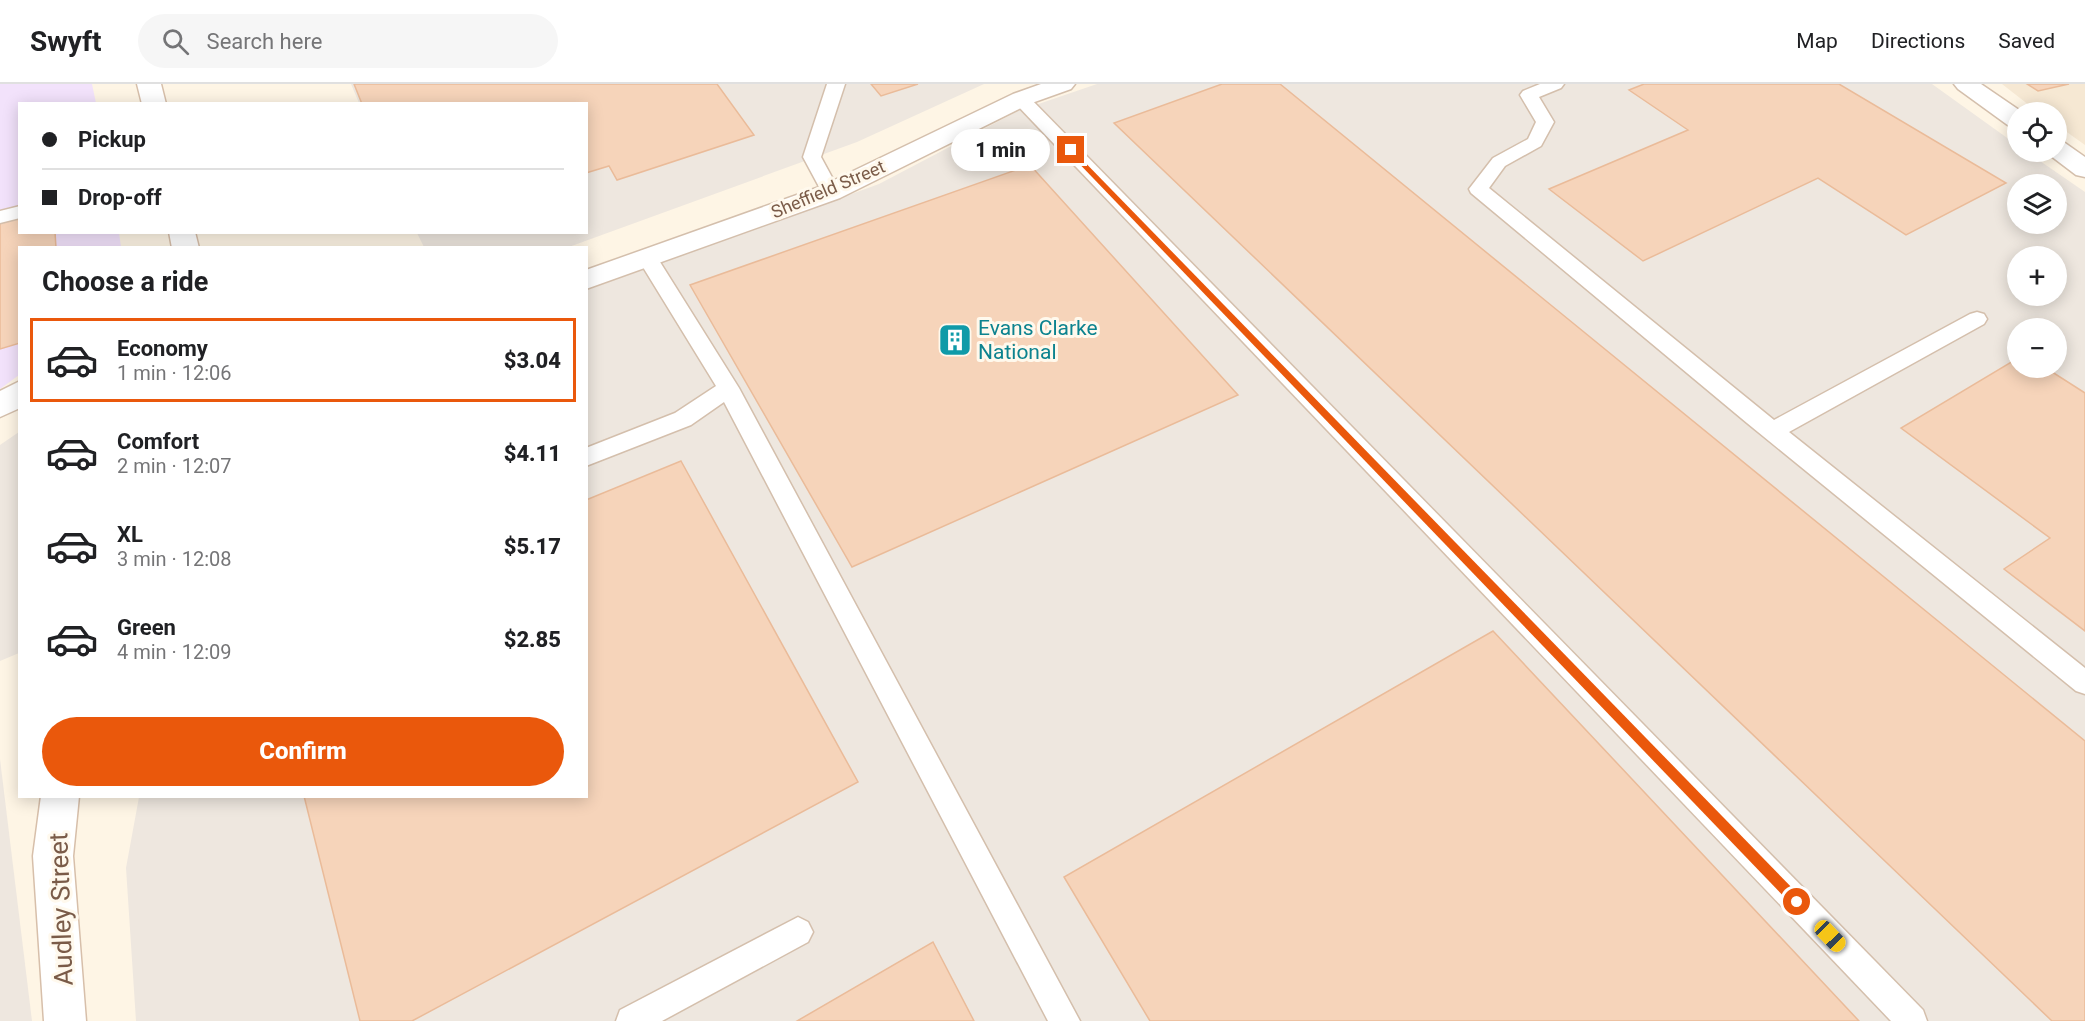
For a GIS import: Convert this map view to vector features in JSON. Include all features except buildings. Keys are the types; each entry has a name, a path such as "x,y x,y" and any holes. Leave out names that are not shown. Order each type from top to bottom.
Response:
{"street":[{"path":"149,84 153,102"},
{"name":"Sheffield Street","path":"588,279 831,192 1021,99 1063,84"},
{"path":"1966,84 2007,113"},
{"path":"2067,144 2085,139"},
{"path":"2067,155 2085,169"},
{"path":"0,406 18,393"},
{"name":"Audley Street","path":"60,798 53,856 65,1021"}],"lane":[{"path":"831,192 812,157 836,84"},
{"path":"1555,84 1528,95 1545,122 1535,142 1499,162 1478,189 2085,683"},
{"path":"1021,99 1912,1021"},
{"path":"0,217 18,212"},
{"path":"648,259 728,388 1065,1021"},
{"path":"1773,431 1977,319"},
{"path":"588,456 683,419 728,388"},
{"path":"631,1021 798,933"}],"shaded area":[{"path":"0,84 92,84 96,102 18,102 18,234 119,234 121,246 18,246 18,376 0,389"},
{"path":"351,84 984,84 857,142 571,246 424,246 418,234 588,234 588,102 359,102"},
{"path":"1097,84 1932,84 2007,138 2007,162 2042,162 2059,174 2007,174 2007,234 2067,234 2067,180 2085,192 2085,1021 136,1021 126,868 139,798 588,798 588,290 879,184 1018,111"},
{"path":"2002,84 2085,84 2085,145 2067,132 2067,102 2025,102"},
{"path":"18,433 18,653 0,661 0,445"},
{"path":"0,759 32,1021 0,1021"}],"place":[{"name":"Evans Clarke National","path":"955,340"}],"route":[{"path":"1071,150 1797,902"}]}
